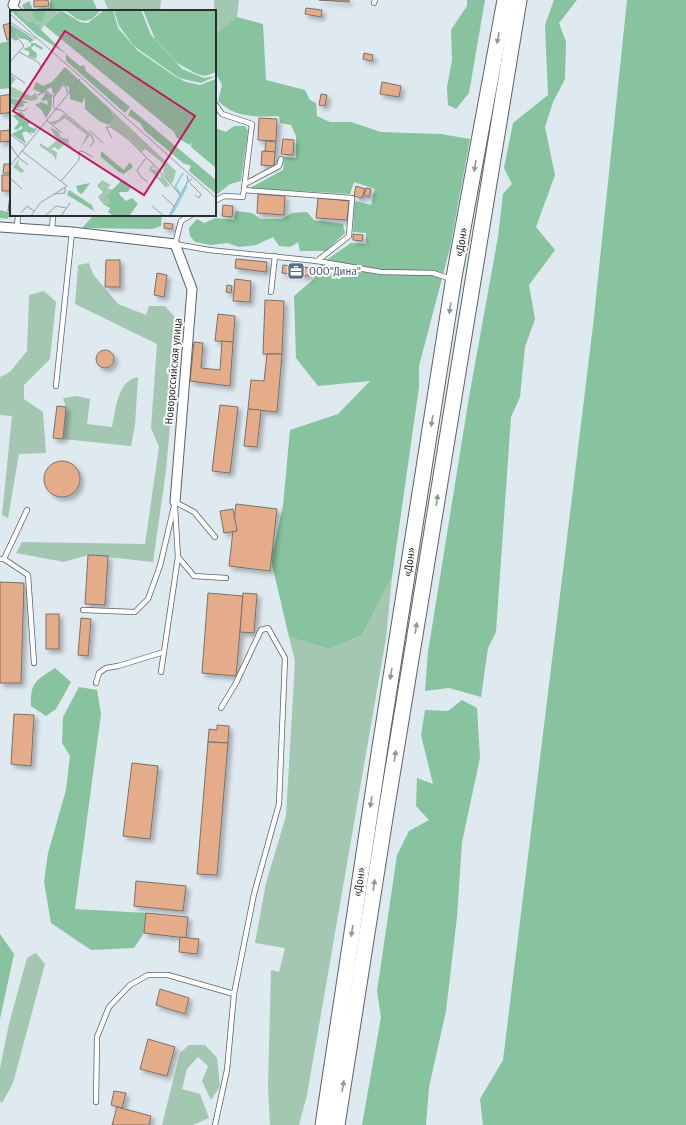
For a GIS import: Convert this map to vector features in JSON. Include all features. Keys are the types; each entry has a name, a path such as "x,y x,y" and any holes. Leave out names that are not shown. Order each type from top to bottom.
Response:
{"highway":[{"name":"«Дон»","path":"323,1125 381,739 454,279 505,0"},
{"name":"«Дон»","path":"337,1125 368,923 519,0"}],"street":[{"path":"0,227 52,230 175,244"},
{"name":"Новороссийская улица","path":"175,244 192,289 175,502"}],"lane":[{"path":"216,105 222,114 252,124 243,197 224,196 216,201"},
{"path":"244,187 280,166 281,159"},
{"path":"244,187 352,198 349,236 317,261"},
{"path":"17,228 18,216"},
{"path":"52,230 53,216"},
{"path":"189,216 181,221 175,244 209,250 317,261 380,272 433,273 454,279"},
{"path":"56,386 72,232"},
{"path":"271,292 275,256"},
{"path":"175,502 194,512 215,537"},
{"path":"161,672 178,557 175,502"},
{"path":"83,610 135,612 148,599 160,566 175,502"},
{"path":"27,510 2,559 28,575 34,663"},
{"path":"178,557 194,576 226,578"},
{"path":"214,1125 227,1070 234,994 254,894 280,804 285,658 268,628 261,630 236,683 221,708"},
{"path":"96,683 99,673 106,668 118,666 164,652"},
{"path":"96,1102 97,1037 109,1007 130,985 148,975 168,976 234,994"}],"green space":[{"path":"50,0 93,0 98,10 24,10 22,5 29,1 33,9 50,8"},
{"path":"104,0 161,0 160,10 109,10"},
{"path":"214,0 239,0 237,17 216,33 216,10 214,10"},
{"path":"467,0 485,0 469,93 456,109 448,105 447,87 452,60 451,30 467,6"},
{"path":"554,0 577,0 559,23 566,42 565,79 553,102 545,127 555,175 536,227 555,250 529,285 535,319 525,347 520,397 511,417 496,632 488,648 481,697 449,688 425,691 428,652 469,397 498,237 503,194 512,184 504,168 513,123 548,95 545,25"},
{"path":"627,0 686,0 686,1125 483,1125 480,1099 503,1060 593,326"},
{"path":"237,17 263,24 266,80 305,90 310,100 316,103 317,116 330,122 351,122 381,132 441,134 470,139 450,248 419,366 419,387 392,577 362,635 329,649 289,637 271,560 283,506 290,430 338,414 370,381 318,386 296,358 294,296 315,278 316,267 351,243 366,244 366,233 353,232 355,201 371,205 375,189 354,182 350,194 250,188 283,170 284,157 296,158 296,136 291,125 280,123 279,116 247,115 232,111 218,101 222,85 216,73 216,33"},
{"path":"10,41 10,88 0,89 0,43"},
{"path":"234,126 245,126 248,131 241,181 230,184 216,195 216,128 226,132"},
{"path":"0,210 10,213 10,216 7,219 0,218"},
{"path":"236,211 252,213 261,219 282,219 292,213 307,212 314,220 343,224 345,233 326,251 300,251 298,242 290,247 279,246 273,237 256,245 239,247 227,243 211,245 195,242 190,236 189,228 197,219 204,223 216,218 234,220"},
{"path":"93,216 162,216 161,226 152,229 82,228"},
{"path":"89,263 93,274 118,304 146,315 149,306 165,306 179,322 166,471 153,562 88,555 64,562 16,553 22,542 145,544 159,447 151,428 157,344 75,304 78,265"},
{"path":"44,291 56,302 50,359 24,385 24,399 43,412 46,453 19,454 8,518 2,515 12,416 0,415 0,377 10,372 27,351 29,295"},
{"path":"138,377 135,425 131,446 63,439 66,407 63,398 77,396 90,399 87,424 112,427 116,404 122,390 126,384"},
{"path":"392,577 386,638 307,1095 299,1125 270,1125 268,1087 271,970 279,972 285,948 255,943 266,883 286,816 295,661 289,637 329,649 362,635"},
{"path":"55,668 71,682 56,709 46,716 31,706 32,692 33,687 39,679"},
{"path":"79,687 97,690 101,714 75,909 146,913 144,933 134,948 91,950 51,923 44,882 48,853 66,790 70,756 62,743 63,717"},
{"path":"462,700 477,708 480,758 462,842 457,917 446,1011 429,1087 426,1125 362,1125 381,1017 377,991 397,855 409,831 429,820 416,806 417,778 433,784 421,735 425,710 448,711"},
{"path":"0,934 14,954 0,1019"},
{"path":"36,953 45,964 13,1083 2,1103 0,1101 0,1068 9,1024 27,958"},
{"path":"189,1045 205,1045 217,1058 220,1086 211,1100 202,1081 208,1066 198,1057 187,1069 182,1089 200,1094 209,1118 193,1125 162,1125 180,1053"}],"building":[{"path":"34,0 48,0 49,6 34,7"},
{"path":"319,0 349,0 349,2"},
{"path":"306,8 322,10 321,17 305,14"},
{"path":"10,23 10,40 7,40 3,25"},
{"path":"364,53 373,55 372,61 363,59"},
{"path":"382,82 401,86 399,97 380,94"},
{"path":"10,94 10,112 0,114 0,96"},
{"path":"321,94 327,95 325,106 319,105"},
{"path":"259,118 277,119 276,141 258,140"},
{"path":"10,130 10,141 0,142 0,131"},
{"path":"283,139 294,140 293,155 281,154"},
{"path":"266,141 276,142 275,152 265,151"},
{"path":"262,151 275,152 274,166 261,165"},
{"path":"4,164 10,164 10,173 3,173"},
{"path":"2,175 10,175 10,191 2,191"},
{"path":"356,186 365,189 362,198 354,196"},
{"path":"366,188 371,189 369,197 364,195"},
{"path":"258,194 285,196 284,215 257,213"},
{"path":"10,196 10,211 8,211"},
{"path":"318,198 349,201 347,220 316,218"},
{"path":"223,205 233,206 232,217 222,216"},
{"path":"164,223 173,224 172,229 164,228"},
{"path":"353,234 363,235 362,241 353,240"},
{"path":"236,259 267,262 266,272 235,268"},
{"path":"106,260 120,260 120,287 105,287"},
{"name":"ООО\"Дина\"","path":"283,265 311,268 310,276 282,273"},
{"path":"157,273 167,275 164,297 154,295"},
{"path":"235,279 251,281 250,302 233,301"},
{"path":"227,285 232,286 231,293 226,292"},
{"path":"265,300 284,301 282,354 263,354"},
{"path":"218,314 235,316 233,342 215,341"},
{"path":"222,341 233,342 230,386 190,381 194,342 203,343 201,368 220,370"},
{"path":"105,350 111,353 114,359 111,365 105,368 99,365 96,359 99,353"},
{"path":"267,354 282,354 277,412 248,409 251,380 264,381"},
{"path":"220,405 238,407 230,473 212,471"},
{"path":"57,406 66,407 63,439 53,438"},
{"path":"248,409 261,410 257,447 244,446"},
{"path":"62,461 72,464 77,469 80,479 77,489 72,494 62,497 52,494 47,489 44,479 47,469 52,464"},
{"path":"236,504 277,509 270,571 229,566"},
{"path":"233,509 237,531 224,533 220,511"},
{"path":"88,555 108,556 105,605 85,604"},
{"path":"0,582 24,583 21,683 0,683"},
{"path":"208,593 243,596 236,676 202,673"},
{"path":"243,593 257,594 254,633 240,632"},
{"path":"46,614 59,614 59,649 46,649"},
{"path":"81,618 91,619 88,656 78,655"},
{"path":"14,714 34,715 31,766 11,764"},
{"path":"217,725 229,726 228,743 208,742 209,729 217,730"},
{"path":"208,742 228,743 217,875 197,874"},
{"path":"132,763 158,766 150,839 123,836"},
{"path":"136,881 186,886 183,911 134,906"},
{"path":"146,913 188,917 186,938 144,933"},
{"path":"180,937 199,939 197,954 179,952"},
{"path":"160,989 189,998 185,1014 156,1005"},
{"path":"148,1039 175,1047 167,1076 140,1069"},
{"path":"114,1091 126,1093 122,1108 111,1105"},
{"path":"117,1107 151,1116 149,1125 112,1125"}],"place":[{"name":"ООО\"Дина\"","path":"296,271"}]}
